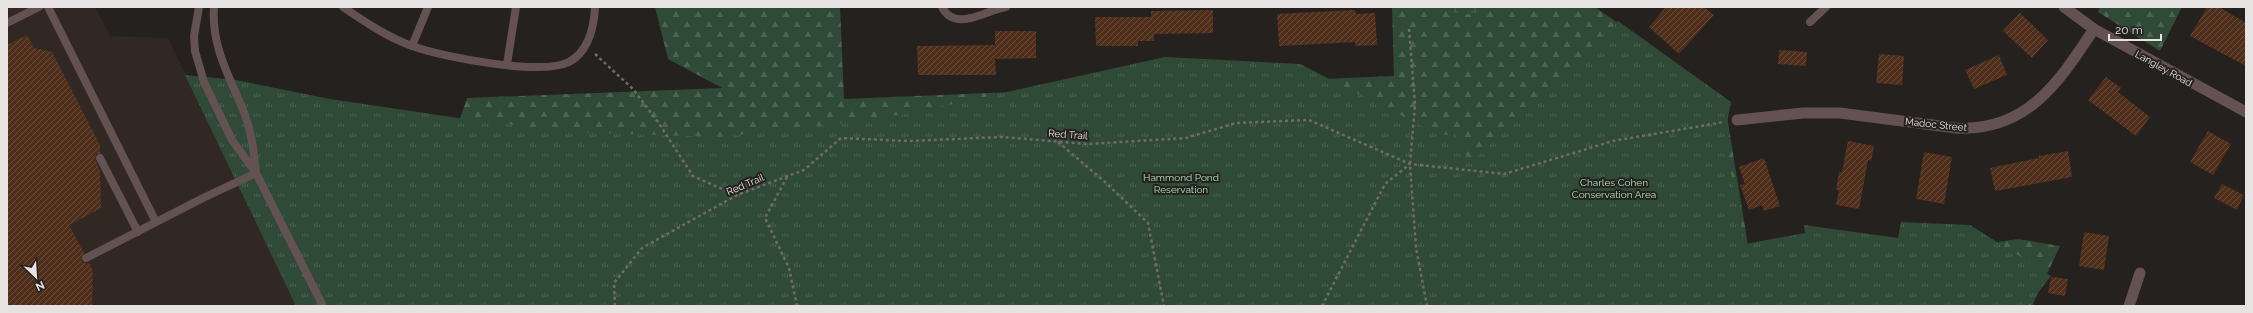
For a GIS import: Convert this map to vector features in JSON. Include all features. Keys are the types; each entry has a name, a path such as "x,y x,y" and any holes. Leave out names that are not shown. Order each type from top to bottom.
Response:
{"street":[{"name":"Langley Road","path":"2064,7 2094,29 2246,112"},
{"name":"Madoc Street","path":"1737,120 1823,112 1856,114 1970,129 1997,124 2021,113 2044,96 2062,77 2094,29"},
{"path":"2129,306 2140,273"}],"lane":[{"path":"7,23 39,7"},
{"path":"48,7 156,222"},
{"path":"199,7 194,36 198,66 226,129 256,173 323,306"},
{"path":"214,7 217,47 250,132 256,173"},
{"path":"343,7 392,37 412,46 459,58 539,67 561,65 569,62 585,46 595,23 595,7"},
{"path":"412,46 428,7"},
{"path":"507,64 516,7"},
{"path":"942,7 951,17 962,21 994,8 1006,7"},
{"path":"1810,22 1826,7"},
{"path":"100,158 138,232"},
{"path":"86,258 256,173"}],"path":[{"path":"1409,29 1415,105 1410,164 1416,248 1427,306"},
{"path":"585,46 633,89 658,122 693,176 737,195"},
{"name":"Red Trail","path":"615,306 614,283 642,248 737,195 804,170 841,138 908,141 1002,137 1088,144 1186,138 1236,123 1309,120 1410,164 1504,174 1613,141 1737,120"},
{"path":"1058,142 1105,182 1148,224 1164,306"},
{"path":"1322,306 1385,184 1410,164"},
{"path":"787,176 765,218 790,268 797,306"}],"shaded area":[{"path":"7,7 95,7 110,36 168,38 296,306 7,306"}],"green space":[{"name":"Hammond Pond Reservation","path":"655,7 840,7 844,99 1394,76 1392,7 1595,7 1724,98 1753,276 2019,239 2060,246 2032,306 339,306 452,142 467,98 722,88 668,59"},
{"path":"1448,7 1493,7 1470,14 1456,14"},
{"path":"2100,7 2182,7 2160,51 2098,12"},
{"name":"Hammond Pond Reservation","path":"1618,21 1731,102 1724,138 1745,244 1805,233 1804,225 1898,238 1901,222 1970,225 2051,276 2028,306 296,306 185,75 236,80 330,99 458,118 569,132 718,137 828,125 912,113 1165,57 1300,64 1436,133 1446,135 1455,134 1470,164"}],"building":[{"path":"1666,7 1704,7 1714,15 1679,54 1649,27"},
{"path":"2207,7 2219,7 2246,23 2246,66 2190,36"},
{"path":"1213,10 1213,33 1154,34 1154,41 1138,41 1138,46 1096,46 1095,17 1151,17 1151,11"},
{"path":"1355,10 1356,14 1375,13 1377,45 1355,46 1355,42 1279,46 1277,14"},
{"path":"2020,13 2048,40 2032,58 2003,31"},
{"path":"995,31 1036,31 1036,58 995,59 996,75 918,75 917,46 995,45"},
{"path":"27,35 34,48 52,52 100,145 100,153 96,155 95,158 100,171 101,208 69,225 84,253 81,260 83,263 89,263 93,271 92,306 7,306 7,45"},
{"path":"1779,50 1807,52 1806,66 1778,64"},
{"path":"1879,54 1904,56 1902,85 1876,83"},
{"path":"1999,55 2007,75 1974,89 1965,70"},
{"path":"2106,77 2121,88 2118,92 2150,117 2136,136 2088,100"},
{"path":"2208,131 2231,144 2213,175 2190,162"},
{"path":"1848,141 1874,146 1871,161 1868,160 1859,209 1836,205 1839,190 1836,190 1839,172 1842,172"},
{"path":"2068,151 2072,177 1995,191 1990,168 2039,158 2039,156"},
{"path":"1924,152 1952,157 1944,204 1916,199"},
{"path":"1764,158 1780,206 1764,211 1762,205 1749,210 1740,185 1745,184 1739,167"},
{"path":"2222,184 2244,195 2237,210 2214,198"},
{"path":"2084,232 2109,236 2104,270 2079,266"},
{"path":"2051,277 2068,279 2065,296 2048,293"}],"park label":[{"name":"Charles Cohen Conservation Area","path":"1614,188"}]}
